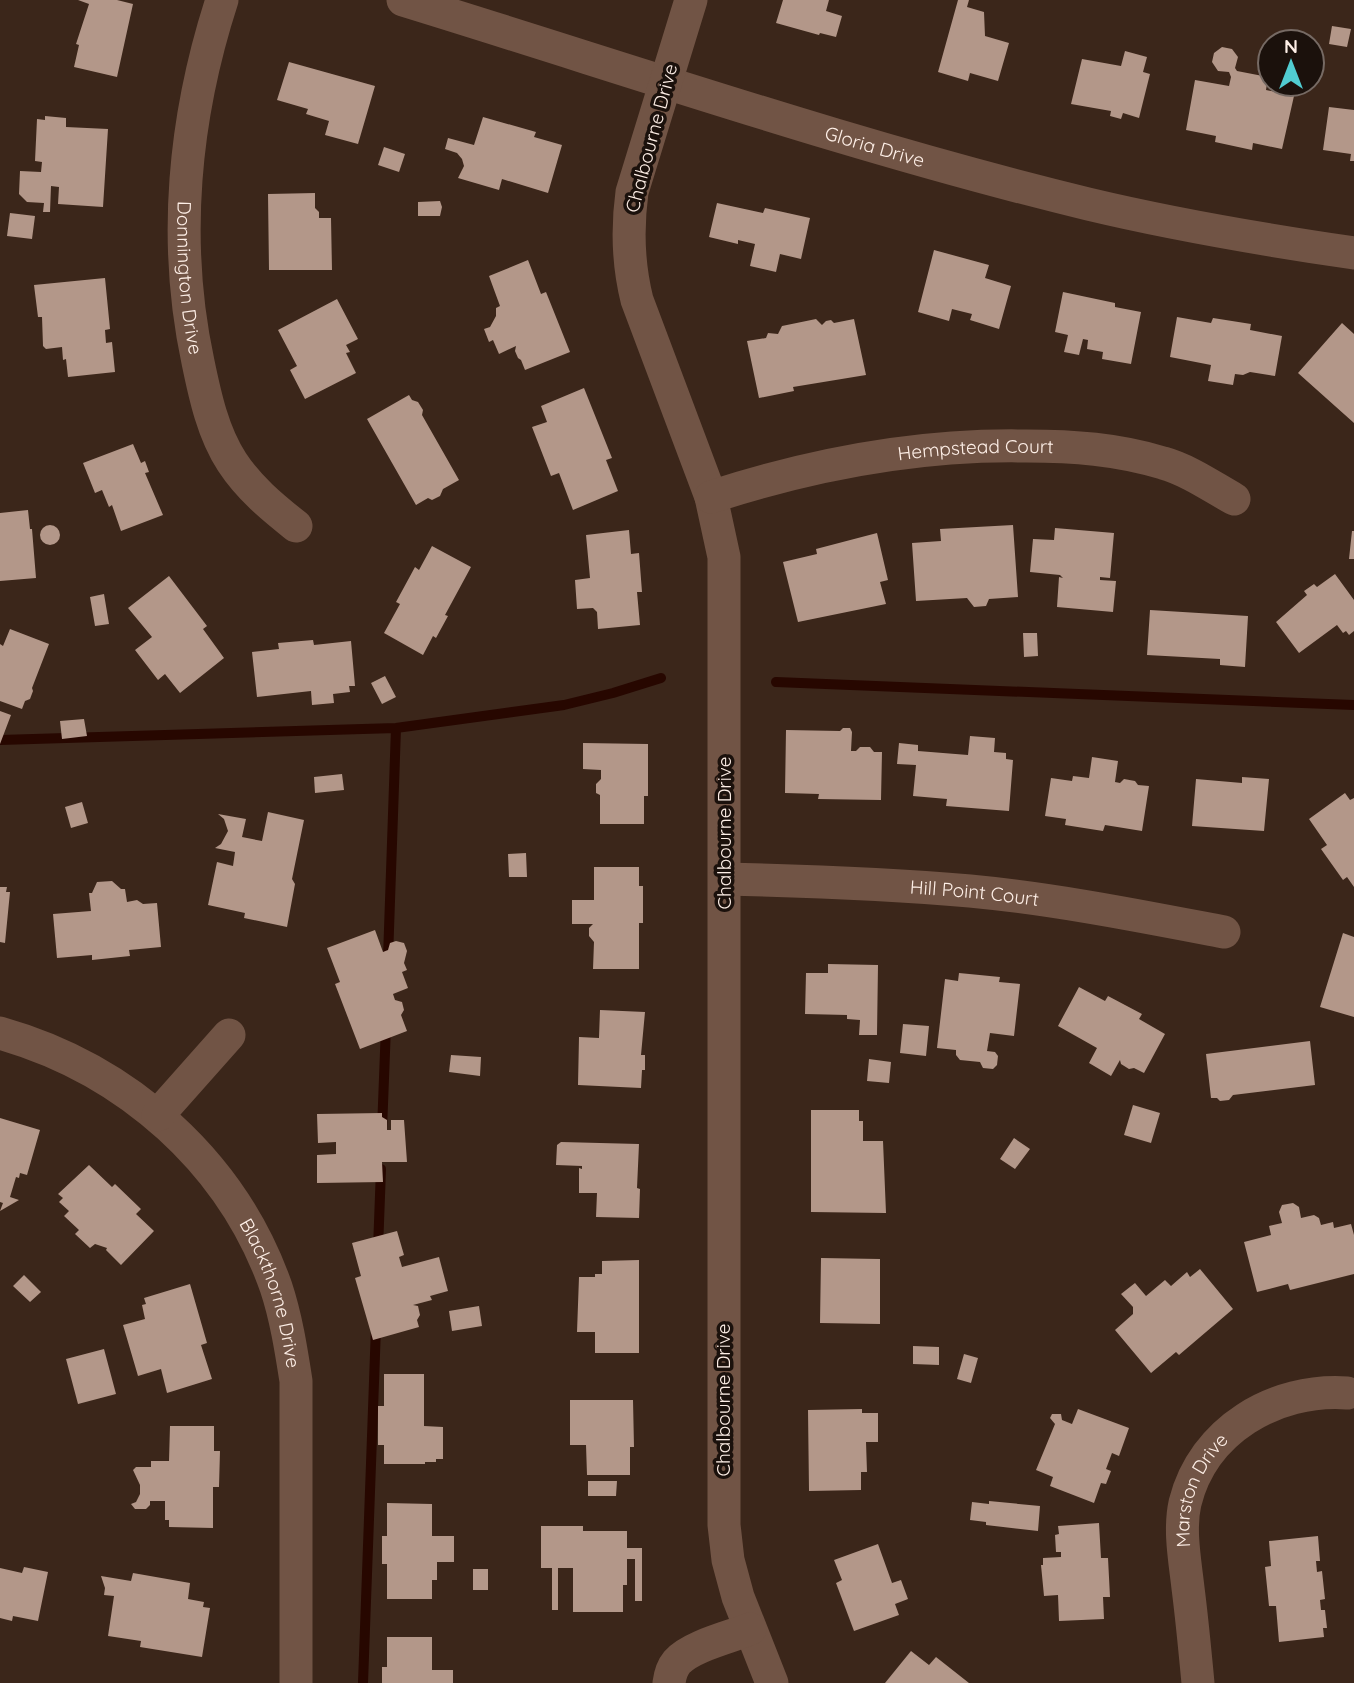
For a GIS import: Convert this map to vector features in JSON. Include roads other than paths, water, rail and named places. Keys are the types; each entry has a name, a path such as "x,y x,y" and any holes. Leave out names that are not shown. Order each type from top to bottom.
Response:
{"street":[{"name":"Donnington Drive","path":"222,0 209,43 189,139 183,213 189,321 213,421 232,461 251,487 296,526"},
{"name":"Gloria Drive","path":"403,0 872,146 1014,185 1092,205 1254,238 1354,253"},
{"name":"Chalbourne Drive","path":"691,0 632,192 628,220 630,271 636,300 711,497 724,557 724,1525 738,1597 772,1683"},
{"name":"Hempstead Court","path":"711,497 828,465 905,452 997,445 1110,449 1174,467 1234,499"},
{"name":"Hill Point Court","path":"725,879 843,882 973,891 1103,910 1224,932"},
{"name":"Blackthorne Drive","path":"0,1034 29,1041 71,1060 116,1084 158,1115 208,1164 242,1214 262,1251 276,1289 296,1381 296,1683"},
{"path":"158,1115 229,1035"},
{"name":"Marston Drive","path":"1198,1683 1184,1563 1185,1503 1198,1470 1210,1451 1239,1421 1287,1398 1331,1391 1347,1392"},
{"path":"669,1683 676,1662 688,1653 750,1629"}],"waterway":[{"path":"0,740 396,728 564,705 661,678"},
{"path":"776,682 1354,705"},
{"path":"388,958 396,728"},
{"path":"382,1130 386,1026"},
{"path":"378,1249 381,1169"},
{"path":"363,1683 376,1327"}]}
